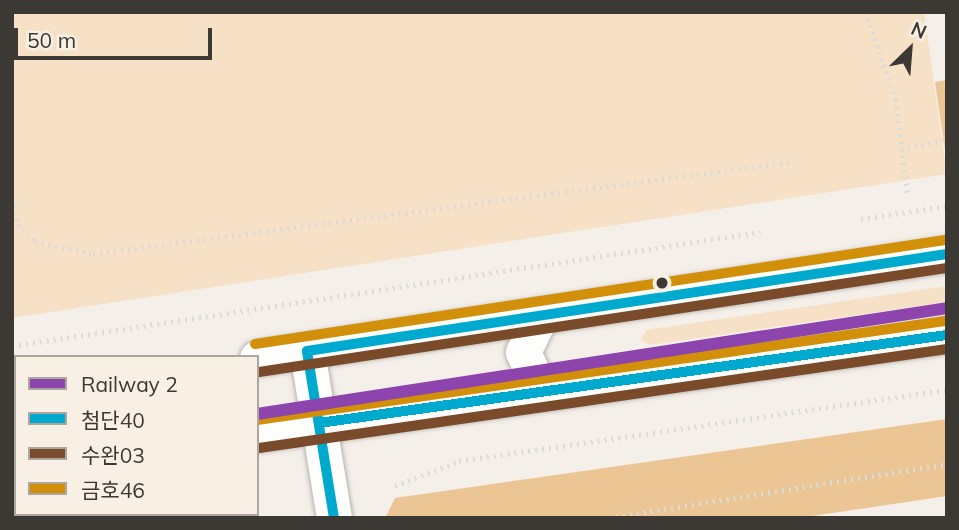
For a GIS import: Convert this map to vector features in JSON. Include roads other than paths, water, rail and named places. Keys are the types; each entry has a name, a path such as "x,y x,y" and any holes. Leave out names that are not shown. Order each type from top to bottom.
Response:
{"main road":[{"path":"259,358 947,254"},
{"path":"541,315 523,352 534,376 555,390"},
{"path":"259,433 947,335"},
{"path":"307,351 334,518"}],"rail line":[{"name":"2","path":"259,414 947,308"}]}
